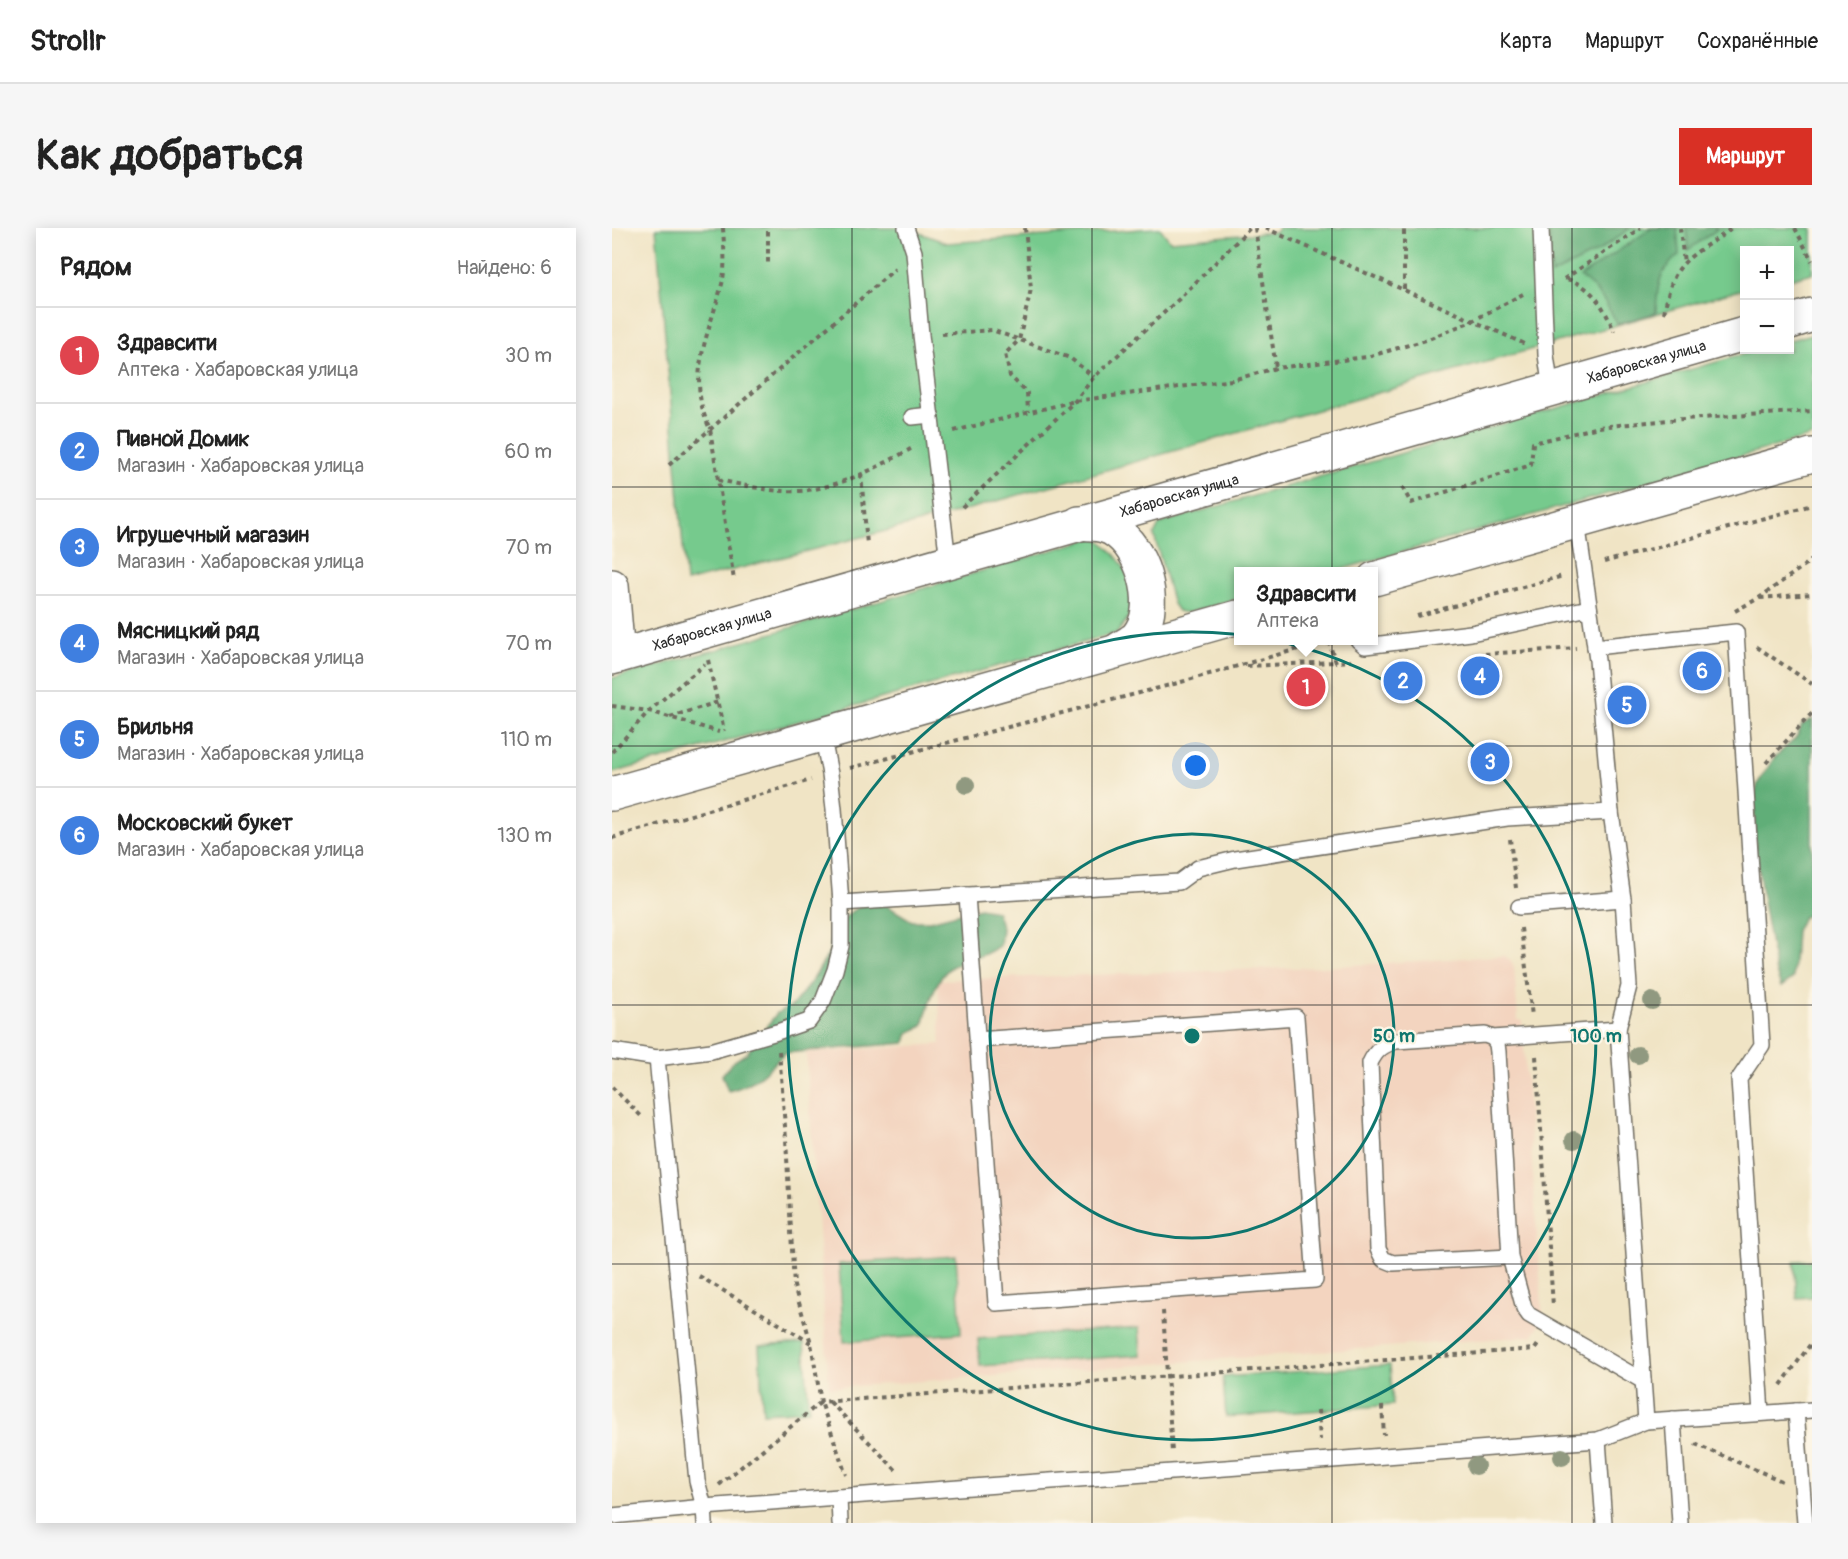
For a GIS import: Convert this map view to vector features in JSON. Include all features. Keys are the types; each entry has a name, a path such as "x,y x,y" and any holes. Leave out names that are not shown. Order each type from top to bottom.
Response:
{"main road":[{"path":"1794,321 1812,315"},
{"name":"Хабаровская улица","path":"615,657 1740,335"},
{"path":"1378,578 1812,455"},
{"path":"1079,523 1101,525 1118,533 1132,548 1141,567 1148,592 1147,617 1137,637 1116,651"},
{"path":"612,586 615,657"},
{"path":"612,794 1234,618"}],"lane":[{"path":"906,228 914,252 921,335 948,561"},
{"path":"1540,228 1546,355 1551,390"},
{"path":"912,417 931,415"},
{"path":"1577,522 1595,647 1611,812 1623,899 1629,986 1618,1029 1646,1421"},
{"path":"1378,644 1471,633 1589,608"},
{"path":"1595,647 1736,632 1762,1045 1739,1079 1761,1413"},
{"path":"612,1051 657,1058 711,1052 809,1021 823,1001 842,945 841,903 830,774 822,733"},
{"path":"841,903 1179,882 1198,868 1236,858 1507,818 1611,812"},
{"path":"967,895 977,1040 996,1303 1315,1280 1296,1017 977,1040"},
{"path":"1519,907 1623,899"},
{"path":"1510,1257 1393,1263 1383,1259 1378,1249 1370,1063 1374,1054 1383,1045 1396,1041 1485,1035 1493,1038 1618,1029"},
{"path":"1493,1038 1498,1052 1510,1257 1526,1311 1548,1327 1643,1381"},
{"path":"657,1058 697,1481 705,1523"},
{"path":"612,1516 702,1503 846,1496 1598,1440 1646,1421 1812,1410"},
{"path":"1796,1411 1805,1523"},
{"path":"1673,1419 1680,1523"},
{"path":"1598,1440 1604,1523"},
{"path":"840,1523 846,1496"}],"path":[{"path":"723,228 723,282 708,324 699,370 700,397 710,429 734,580"},
{"path":"1025,228 1031,289 1019,340 1005,354 1010,376 1027,393 1028,412"},
{"path":"943,525 1075,401 1094,377 1250,228"},
{"path":"1256,228 1276,368"},
{"path":"1265,228 1474,320 1546,355"},
{"path":"1404,228 1404,290"},
{"path":"718,480 762,489 804,491 834,484 861,474 933,436 1028,412 1075,401 1232,380 1276,368 1366,357 1426,340 1474,320 1542,285 1566,279 1641,228"},
{"path":"1680,228 1684,263"},
{"path":"1664,313 1671,281 1684,263 1731,228"},
{"path":"1795,228 1812,261"},
{"path":"768,231 768,265"},
{"path":"669,465 914,252"},
{"path":"1566,279 1577,282 1589,290 1601,304 1614,331"},
{"path":"921,335 992,330 1070,358 1094,377"},
{"path":"1402,488 1411,503 1531,465 1533,443 1599,427 1812,411"},
{"path":"861,474 867,545"},
{"path":"1812,560 1759,598 1735,611 1736,632 1812,684"},
{"path":"1759,598 1812,594"},
{"path":"612,838 830,774 1312,645"},
{"path":"612,706 649,711 725,734 706,653"},
{"path":"612,752 649,711 708,662"},
{"path":"1238,666 1336,662"},
{"path":"669,717 718,702"},
{"path":"1746,785 1812,713"},
{"path":"702,1503 821,1402 1535,1349 1554,1317 1535,1034 1507,818"},
{"path":"777,1032 786,1139 794,1286 811,1344 821,1402 846,1496"},
{"path":"676,1263 811,1344"},
{"path":"1161,1291 1173,1472"},
{"path":"1761,1413 1812,1342"},
{"path":"830,1402 917,1491"},
{"path":"1382,1406 1386,1456"},
{"path":"1318,1410 1321,1461"},
{"path":"1673,1419 1688,1441 1802,1489"}],"shaded area":[{"path":"1505,956 1514,967 1518,1020 1522,1021 1543,1319 1532,1336 829,1388 806,1053 941,1044 938,980 1323,967"}],"green space":[{"path":"656,228 906,228 947,243 1157,228 1160,228 1170,241 1276,232 1279,228 1812,228 1812,273 1794,278 1794,246 1740,246 1740,290 948,515 686,582"},
{"path":"1549,228 1630,228 1597,252 1551,275"},
{"path":"1652,228 1677,228 1679,255 1667,267 1660,280 1656,313 1617,324 1602,298 1580,277"},
{"path":"1686,228 1716,228 1716,230 1688,250"},
{"path":"1812,334 1812,436 1349,567 1234,567 1234,600 1187,613 1178,611 1173,604 1154,535 1159,525 1744,354 1794,354 1794,339"},
{"path":"1096,537 1112,552 1130,580 1133,602 1126,621 1117,633 612,773 612,678 719,649"},
{"path":"1812,719 1812,914 1803,917 1796,931 1793,978 1781,987 1776,973 1763,902 1755,843 1754,798 1758,783 1774,758 1796,738 1802,725"},
{"path":"867,903 884,904 912,921 930,921 980,908 996,911 1002,928 1000,945 984,955 957,964 944,974 934,991 923,1026 908,1033 905,1043 785,1053 753,1081 728,1091 722,1075 733,1062 747,1053 777,1013 792,1006 812,981 829,953 832,937 840,922 852,911"},
{"path":"956,1256 961,1333 844,1342 839,1264"},
{"path":"1812,1260 1812,1297 1797,1298 1794,1261"},
{"path":"1139,1328 1141,1355 980,1366 978,1339"},
{"path":"804,1343 809,1410 763,1413 759,1346"},
{"path":"1390,1365 1393,1405 1226,1417 1223,1377"}],"place":[{"name":"Московский букет","path":"1702,671"},
{"name":"Мясницкий ряд","path":"1480,676"},
{"name":"Пивной Домик","path":"1403,681"},
{"name":"Здравсити","path":"1306,687"},
{"name":"Брильня","path":"1627,705"},
{"name":"Игрушечный магазин","path":"1490,762"}]}
